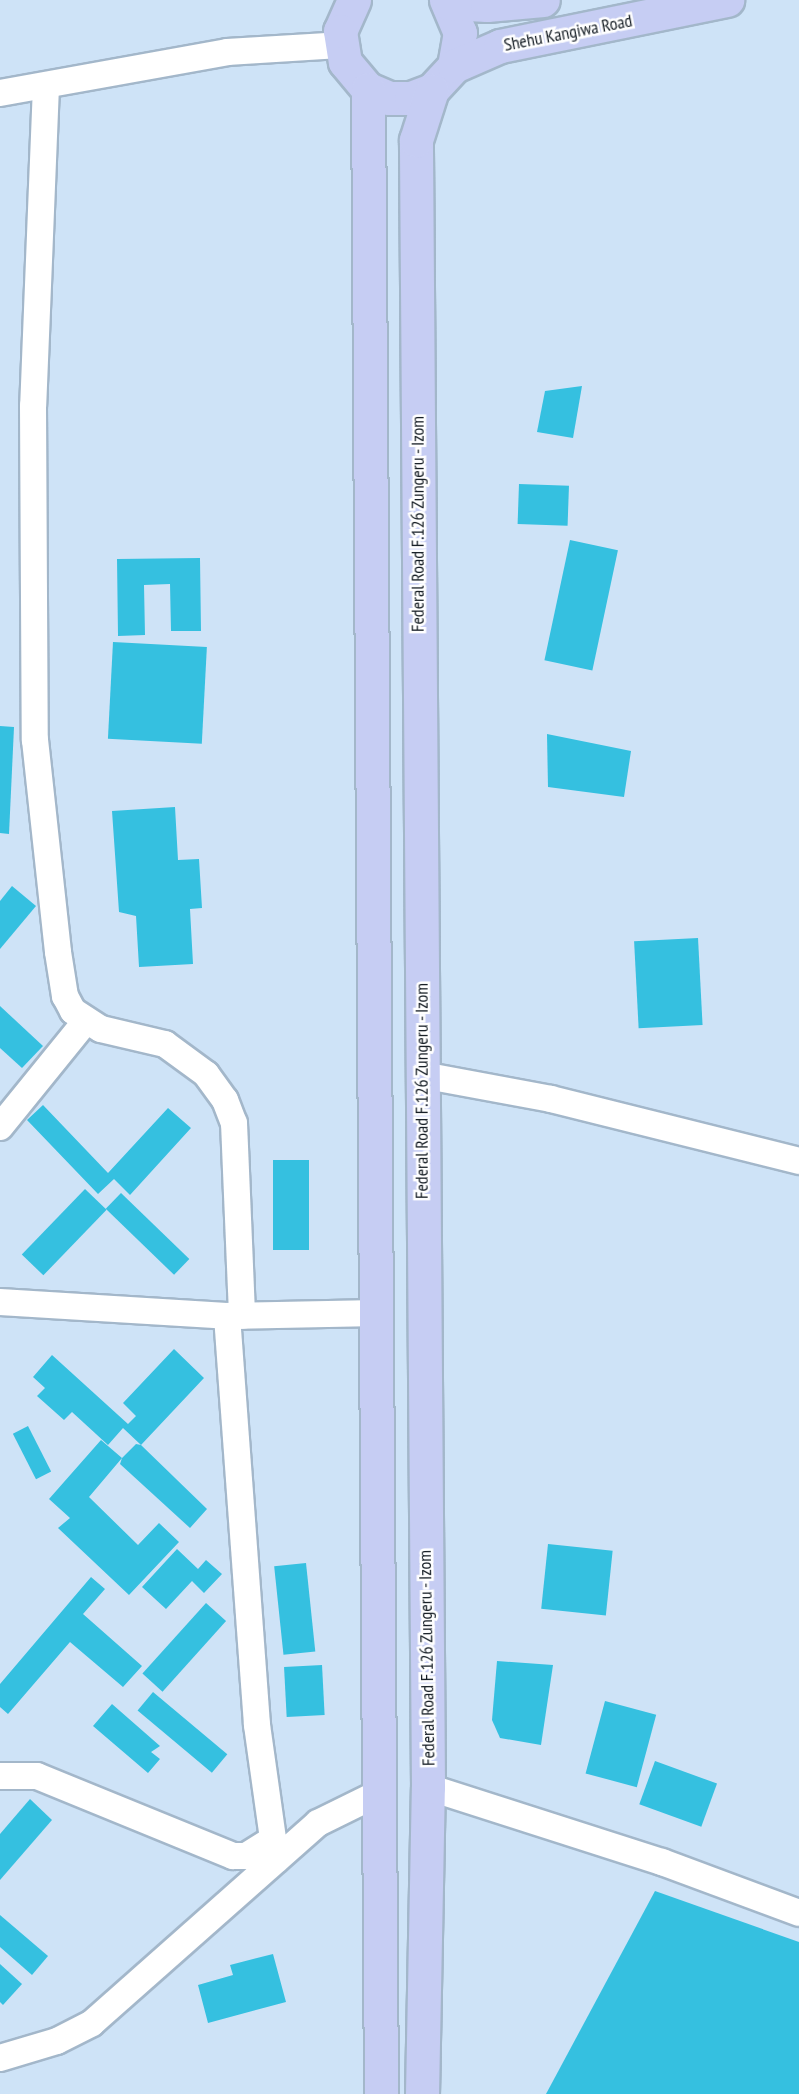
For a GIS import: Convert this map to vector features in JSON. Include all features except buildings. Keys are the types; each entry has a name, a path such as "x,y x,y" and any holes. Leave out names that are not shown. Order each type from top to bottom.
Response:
{"main road":[{"path":"354,0 343,18 340,45 354,78 368,89 388,98 411,98 432,90 454,66 460,33 447,1 487,5 543,0"},
{"name":"Shehu Kangiwa Road","path":"454,66 500,46 727,0"},
{"path":"368,89 381,2094"},
{"name":"Federal Road F.126 Zungeru - Izom","path":"422,2094 428,1787 416,140 432,90"},
{"path":"374,735 419,732"}],"street":[{"path":"0,93 227,52 340,45"},
{"path":"46,86 33,406 35,740 65,996 85,1022 165,1044 206,1074 225,1100 234,1123 234,1316 257,1725 275,1849"},
{"path":"0,1127 85,1022"},
{"path":"422,1075 551,1099 799,1161"},
{"path":"0,1302 234,1316 378,1313"},
{"path":"0,1776 37,1776 233,1856 246,1856 275,1849"},
{"path":"428,1787 662,1862 799,1913"},
{"path":"6,2055 92,2023 275,1849 318,1823 379,1793"}]}
